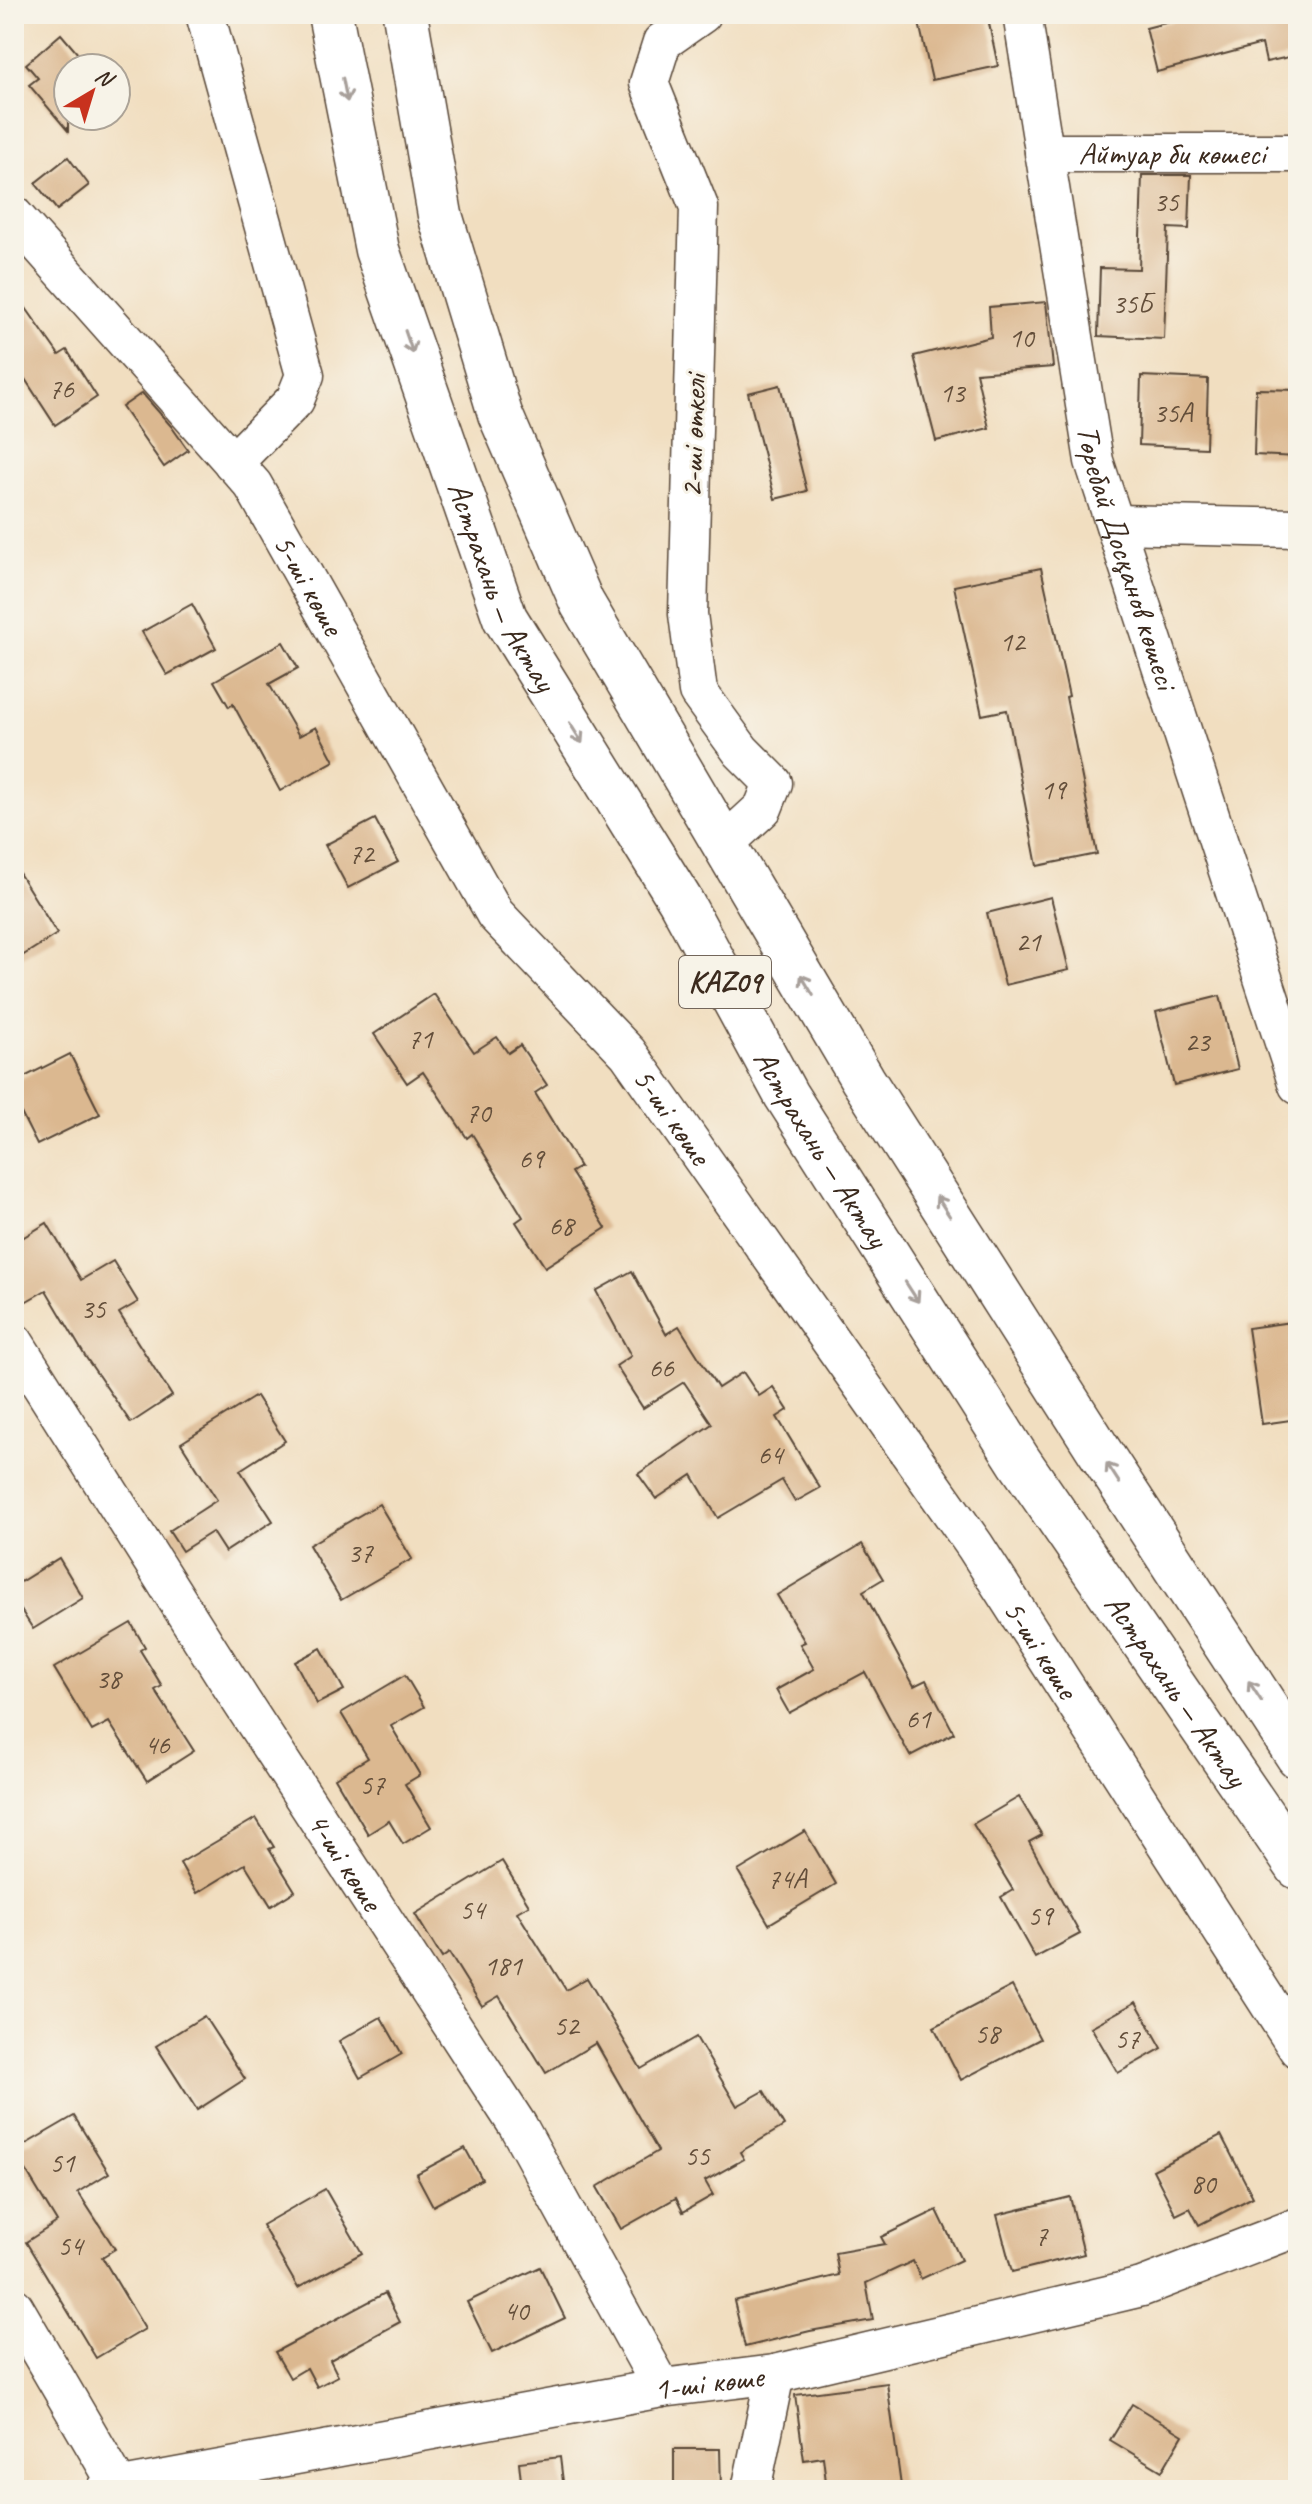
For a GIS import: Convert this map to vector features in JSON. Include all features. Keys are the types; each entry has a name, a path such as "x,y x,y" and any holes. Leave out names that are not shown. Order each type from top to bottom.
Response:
{"highway":[{"name":"Астрахань — Актау","path":"330,14 377,250 505,618 680,900 803,1121 1019,1461 1298,1867"},
{"name":"Астрахань — Актау","path":"405,14 440,215 500,414 582,603 863,1080 1298,1756"}],"street":[{"path":"205,14 305,375 295,400 233,463"},
{"name":"2-ші өткелі","path":"702,14 662,42 649,83 699,207 688,614 698,692 741,751 773,783 763,808 724,844"},
{"name":"Төребай Досқанов көшесі","path":"1022,14 1094,461 1298,1085"},
{"name":"Айтуар би көшесі","path":"1044,153 1298,153"},
{"name":"5-шi көше","path":"14,216 253,485 495,914 638,1066 975,1546 1298,2049"},
{"path":"1115,524 1298,528"},
{"name":"4-шi көше","path":"14,1342 241,1701 518,2126 662,2388"},
{"name":"1-ші көше","path":"112,2488 662,2388 775,2374 1142,2287 1298,2227"},
{"path":"14,2307 112,2488"},
{"path":"751,2490 775,2374"}],"building":[{"path":"917,14 987,14 998,66 932,80"},
{"path":"1200,14 1298,14 1298,55 1266,62 1262,44 1157,72 1146,28"},
{"path":"61,34 76,52 52,52 52,112 29,85 38,78 26,64"},
{"path":"68,157 89,185 57,210 35,183"},
{"path":"1142,175 1191,175 1189,229 1168,228 1164,339 1098,336 1100,268 1139,269"},
{"path":"14,291 59,355 67,350 97,397 55,425 14,362"},
{"path":"1046,302 1053,367 976,373 989,428 936,441 914,356 991,337 989,307"},
{"path":"1141,376 1208,379 1206,448 1139,445"},
{"path":"780,385 807,491 775,499 748,393"},
{"path":"1256,389 1298,390 1298,457 1254,455"},
{"path":"142,393 188,450 164,467 122,407"},
{"path":"1041,568 1069,696 1066,697 1097,854 1037,866 1007,710 982,715 954,586"},
{"path":"192,604 216,648 167,675 142,632"},
{"path":"283,642 298,668 269,684 299,736 316,727 334,761 280,791 233,704 229,707 214,681"},
{"path":"375,819 398,862 348,888 325,845"},
{"path":"14,865 57,934 14,961"},
{"path":"1051,897 1069,970 1005,985 987,913"},
{"path":"434,994 474,1052 497,1037 508,1053 520,1045 547,1085 535,1093 580,1167 571,1172 606,1228 545,1267 516,1222 523,1217 472,1134 467,1138 423,1072 407,1083 374,1034"},
{"path":"1220,996 1238,1069 1174,1085 1156,1012"},
{"path":"70,1054 100,1114 37,1145 14,1099 14,1082"},
{"path":"47,1223 81,1280 113,1261 138,1302 119,1313 172,1396 131,1423 85,1356 46,1290 25,1302 14,1284 14,1243"},
{"path":"632,1271 666,1334 679,1326 718,1388 743,1372 759,1396 773,1387 788,1410 777,1417 820,1488 795,1502 782,1480 718,1518 692,1475 656,1499 638,1474 712,1424 684,1382 643,1408 616,1366 631,1356 596,1291"},
{"path":"1298,1321 1298,1419 1262,1424 1248,1328"},
{"path":"256,1396 285,1441 240,1470 273,1521 225,1552 212,1532 182,1551 169,1531 217,1500 181,1443"},
{"path":"379,1504 412,1559 341,1600 309,1545"},
{"path":"862,1544 883,1579 863,1591 914,1686 926,1680 954,1733 910,1756 865,1672 789,1713 776,1690 814,1669 800,1644 805,1642 777,1595"},
{"path":"59,1558 83,1598 33,1629 14,1599 14,1586"},
{"path":"131,1623 145,1647 140,1650 162,1686 155,1690 194,1751 147,1781 109,1722 92,1731 54,1668"},
{"path":"321,1648 344,1690 317,1704 295,1662"},
{"path":"405,1675 424,1707 391,1726 420,1775 405,1784 431,1827 403,1844 389,1821 368,1834 335,1778 368,1758 341,1713"},
{"path":"1019,1797 1042,1835 1029,1842 1080,1934 1035,1958 1001,1897 1013,1890 973,1824"},
{"path":"256,1818 274,1847 269,1849 295,1891 271,1906 245,1864 197,1893 180,1863"},
{"path":"805,1831 836,1884 769,1924 738,1871"},
{"path":"502,1861 529,1905 517,1912 566,1990 587,1978 641,2069 696,2037 737,2106 764,2091 784,2126 740,2152 744,2159 705,2181 713,2195 683,2212 676,2198 621,2229 597,2187 658,2151 596,2043 546,2073 499,1996 482,2006 449,1953 442,1958 415,1914"},
{"path":"1012,1986 1040,2039 961,2080 934,2027"},
{"path":"1136,2002 1162,2048 1118,2073 1091,2027"},
{"path":"204,2016 245,2079 197,2110 156,2046"},
{"path":"381,2017 402,2054 360,2078 339,2041"},
{"path":"74,2116 109,2173 78,2192 115,2249 102,2257 145,2329 96,2358 26,2242 57,2222 14,2151"},
{"path":"1221,2135 1253,2197 1199,2225 1190,2208 1176,2215 1153,2170"},
{"path":"465,2148 482,2179 433,2206 416,2174"},
{"path":"325,2189 362,2253 298,2288 262,2225"},
{"path":"1070,2197 1084,2254 1012,2272 997,2215"},
{"path":"937,2210 961,2260 921,2279 913,2261 866,2283 873,2320 745,2347 734,2301 839,2275 835,2253 885,2244 881,2237"},
{"path":"540,2267 565,2318 492,2353 467,2302"},
{"path":"385,2293 400,2322 330,2360 338,2376 317,2387 307,2368 290,2378 275,2352"},
{"path":"887,2383 901,2486 873,2490 827,2490 823,2457 804,2460 795,2395"},
{"path":"1132,2404 1183,2435 1162,2471 1110,2440"},
{"path":"674,2449 720,2449 721,2490 674,2490"},
{"path":"560,2457 564,2490 522,2490 519,2462"}]}
